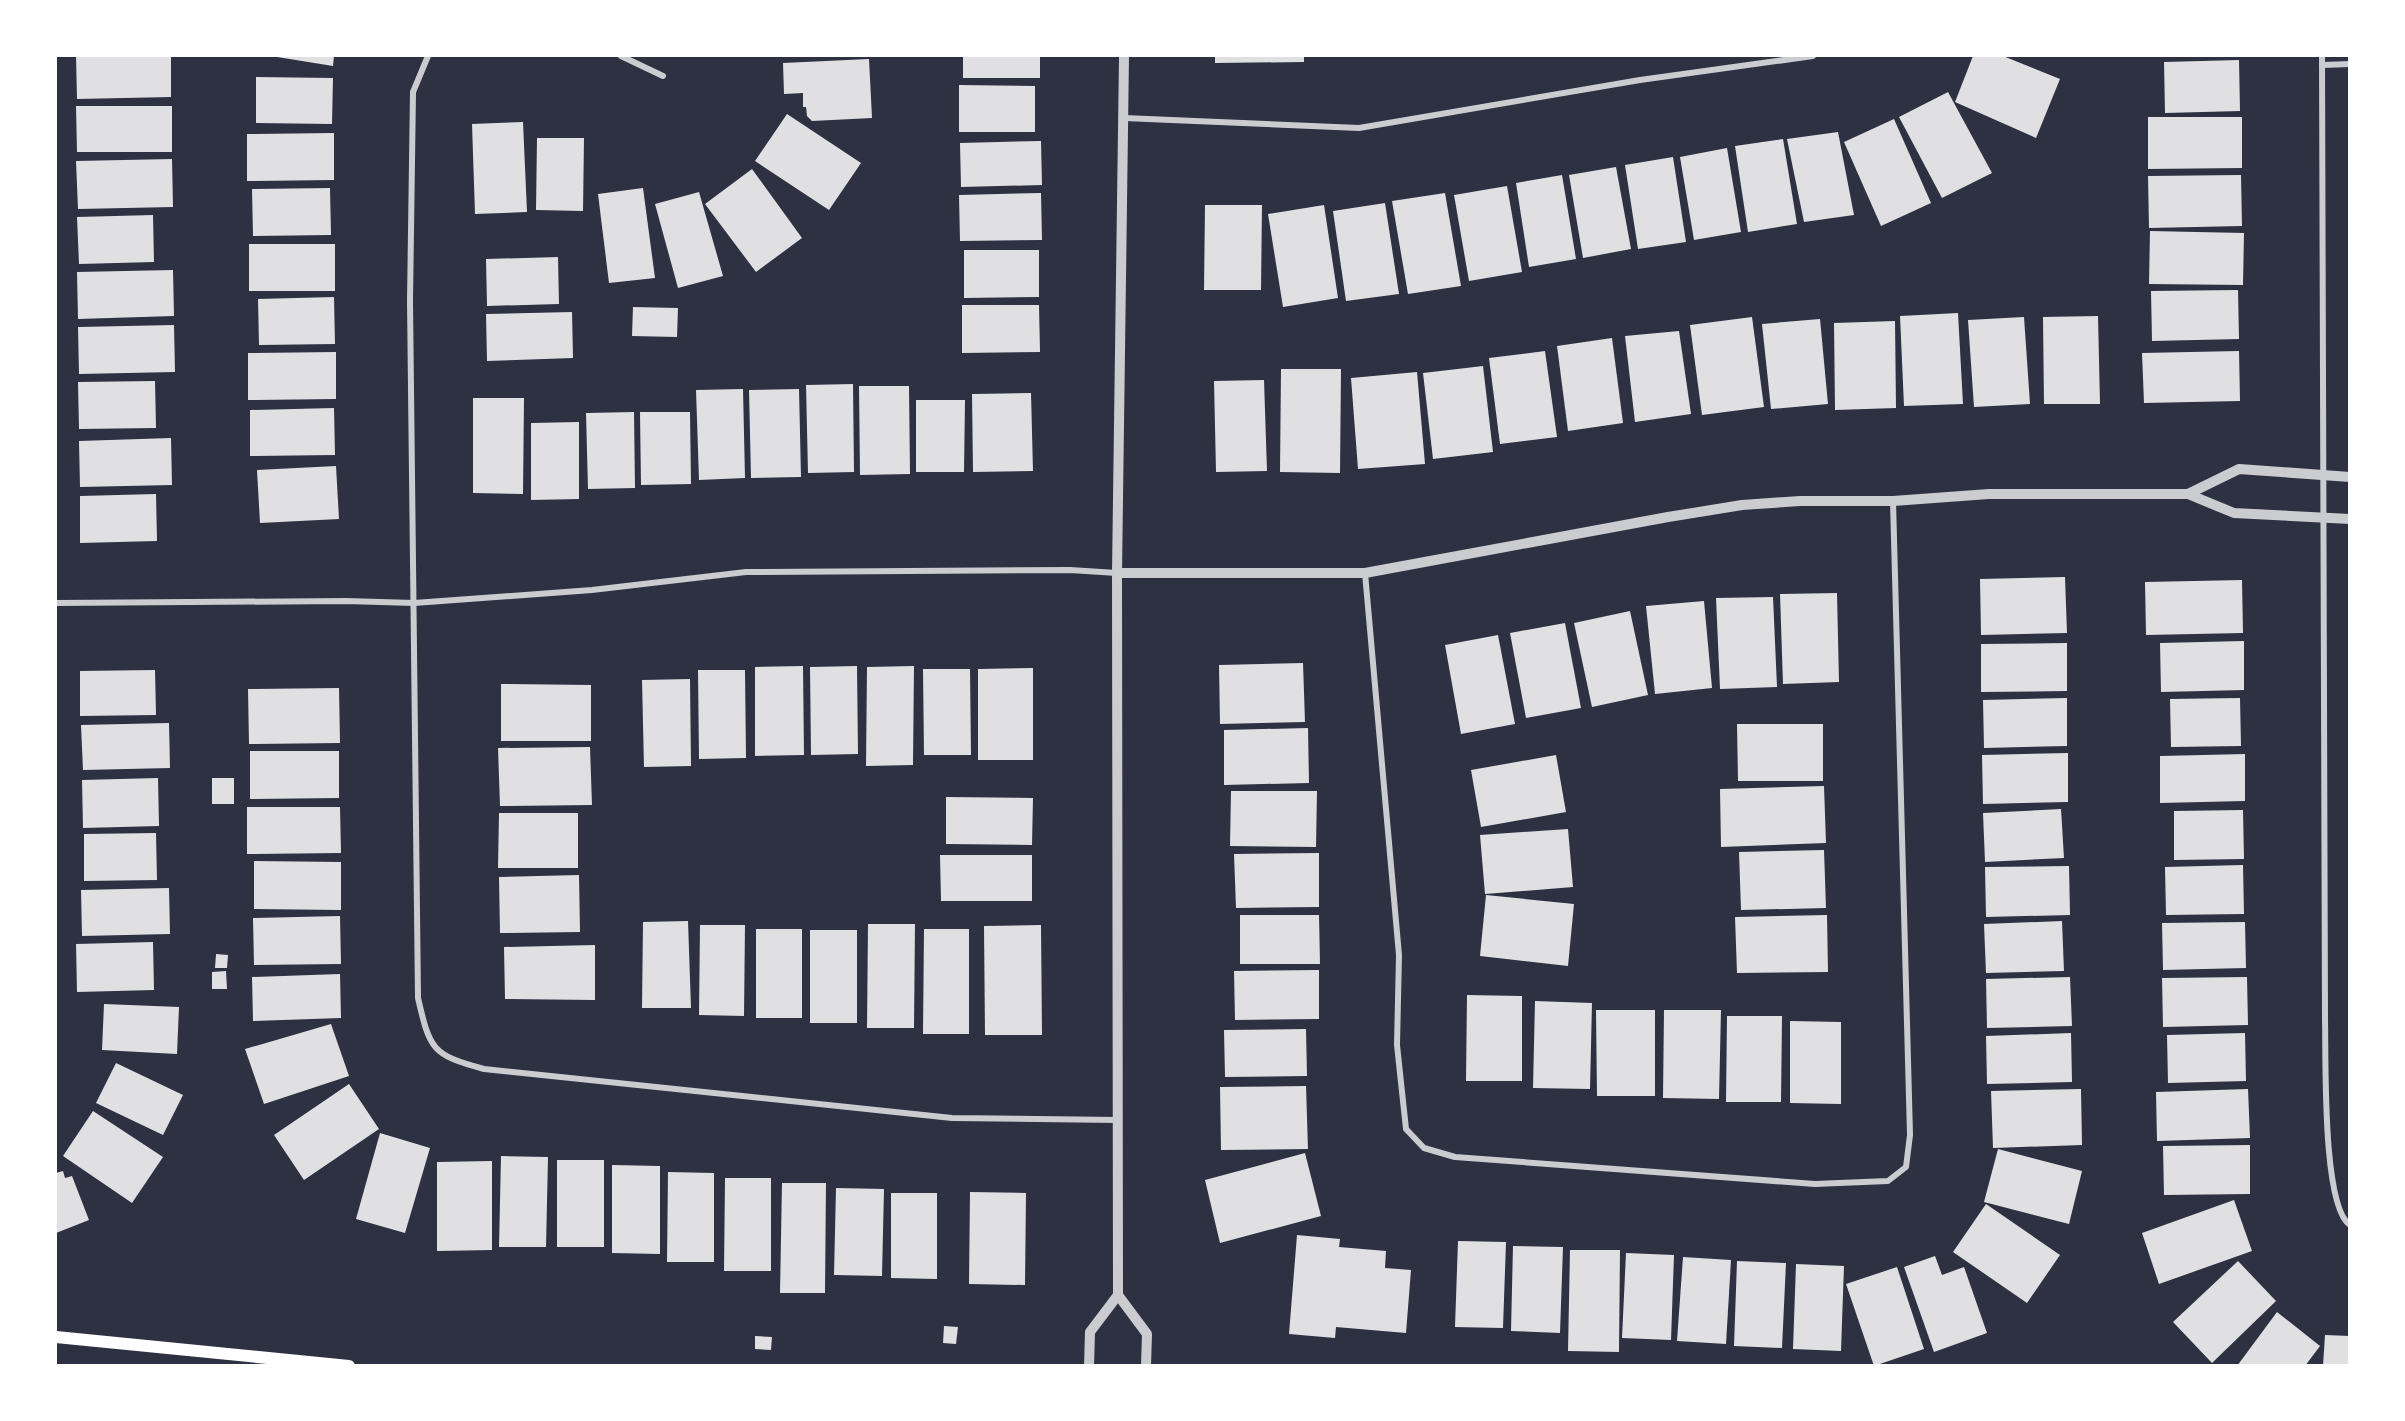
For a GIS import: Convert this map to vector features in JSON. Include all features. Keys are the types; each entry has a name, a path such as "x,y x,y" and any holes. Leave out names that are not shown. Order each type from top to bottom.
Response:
{"main road":[{"path":"56,1337 349,1365"}],"street":[{"path":"428,56 413,92 410,312 418,998 427,1034 436,1051 457,1062 484,1069 952,1118 1118,1120"},
{"path":"621,56 663,76"},
{"path":"1124,56 1117,573 1118,1295 1147,1334 1146,1365"},
{"path":"1124,118 1359,128 1640,80 1813,56"},
{"path":"2322,56 2322,518 2327,1097 2329,1155 2335,1200 2344,1221 2349,1225"},
{"path":"2322,65 2349,64"},
{"path":"2188,494 2239,469 2349,477"},
{"path":"56,603 346,601 414,603 592,590 746,572 1070,570 1117,573 1365,573 1742,505 1800,501 1893,501 1989,494 2188,494 2234,513 2349,519"},
{"path":"1365,573 1399,955 1397,1045 1406,1129 1424,1148 1455,1157 1804,1184 1888,1181 1906,1167 1910,1135 1893,501"},
{"path":"1089,1365 1090,1332 1118,1295"}],"building":[{"path":"76,56 171,56 171,97 77,99"},
{"path":"271,56 334,56 333,66"},
{"path":"963,56 1040,56 1040,78 963,78"},
{"path":"1215,56 1304,56 1304,62 1215,63"},
{"path":"1973,56 2003,56 2060,79 2036,138 1955,102"},
{"path":"869,59 872,118 812,121 807,116 806,107 803,107 803,93 784,94 783,63"},
{"path":"2239,60 2240,111 2165,113 2164,62"},
{"path":"256,77 333,78 332,124 256,123"},
{"path":"959,85 1035,86 1035,132 959,132"},
{"path":"1948,92 1992,173 1942,198 1899,117"},
{"path":"76,106 172,106 172,152 77,152"},
{"path":"787,114 861,163 829,210 755,161"},
{"path":"2148,117 2242,117 2242,168 2148,169"},
{"path":"1894,119 1931,203 1881,226 1844,142"},
{"path":"523,122 527,212 475,214 472,124"},
{"path":"1838,132 1854,215 1804,222 1787,139"},
{"path":"334,133 334,180 247,181 247,134"},
{"path":"537,138 584,138 583,211 536,210"},
{"path":"1783,139 1797,224 1748,232 1735,146"},
{"path":"1041,141 1042,185 961,187 960,143"},
{"path":"1727,148 1741,232 1694,240 1680,157"},
{"path":"1673,157 1686,242 1638,249 1625,165"},
{"path":"172,159 173,207 78,209 76,161"},
{"path":"1616,167 1631,249 1583,258 1569,175"},
{"path":"752,169 802,238 756,272 705,204"},
{"path":"1562,175 1576,259 1529,267 1516,183"},
{"path":"2241,175 2242,226 2149,228 2148,176"},
{"path":"1507,186 1522,272 1469,281 1454,195"},
{"path":"330,188 331,235 253,236 252,189"},
{"path":"643,188 655,278 609,283 598,194"},
{"path":"699,192 723,276 678,288 655,204"},
{"path":"1041,193 1042,240 960,241 959,195"},
{"path":"1445,193 1461,286 1408,294 1392,201"},
{"path":"1385,203 1399,294 1346,301 1333,211"},
{"path":"1205,205 1262,205 1261,290 1204,290"},
{"path":"1324,205 1338,298 1283,307 1268,214"},
{"path":"153,215 154,262 79,264 77,217"},
{"path":"2150,231 2244,233 2243,285 2149,284"},
{"path":"249,244 335,244 335,291 249,291"},
{"path":"964,250 1039,250 1039,297 964,298"},
{"path":"558,257 559,304 487,306 486,259"},
{"path":"173,270 174,316 78,319 77,272"},
{"path":"2238,290 2239,339 2152,341 2151,291"},
{"path":"334,297 335,344 259,345 258,299"},
{"path":"962,305 1039,305 1040,352 962,353"},
{"path":"633,307 678,308 677,337 632,336"},
{"path":"572,312 573,358 487,361 486,314"},
{"path":"1958,313 1963,404 1904,406 1900,316"},
{"path":"2098,316 2100,404 2044,404 2043,317"},
{"path":"1752,317 1764,407 1702,415 1690,325"},
{"path":"2024,317 2030,404 1974,407 1968,320"},
{"path":"1820,319 1828,404 1771,409 1762,324"},
{"path":"1895,321 1896,408 1835,410 1834,323"},
{"path":"174,325 175,372 79,374 78,327"},
{"path":"1679,331 1691,414 1635,422 1625,336"},
{"path":"1612,338 1623,423 1568,431 1557,346"},
{"path":"1545,351 1557,437 1500,444 1489,358"},
{"path":"2239,351 2240,401 2144,403 2142,353"},
{"path":"336,352 336,399 248,400 248,353"},
{"path":"1483,366 1493,452 1433,459 1423,373"},
{"path":"1281,369 1341,369 1340,473 1280,472"},
{"path":"1417,372 1425,464 1358,469 1351,378"},
{"path":"1264,380 1267,471 1216,472 1214,381"},
{"path":"155,381 156,428 79,429 78,382"},
{"path":"853,384 854,472 808,473 806,385"},
{"path":"859,386 909,386 910,474 860,475"},
{"path":"743,389 745,478 699,480 696,390"},
{"path":"799,389 801,477 751,478 749,390"},
{"path":"1031,393 1033,471 973,472 972,394"},
{"path":"473,398 524,398 523,494 473,493"},
{"path":"916,400 965,400 964,472 916,472"},
{"path":"334,408 335,455 250,456 250,410"},
{"path":"634,412 635,488 588,489 586,413"},
{"path":"640,412 690,412 691,484 641,485"},
{"path":"579,422 579,499 531,500 531,423"},
{"path":"171,438 172,485 80,487 79,441"},
{"path":"336,466 339,519 260,523 257,470"},
{"path":"156,494 157,541 80,543 80,496"},
{"path":"2065,577 2067,633 1981,635 1980,579"},
{"path":"2242,580 2243,633 2146,635 2145,582"},
{"path":"1837,593 1839,682 1783,684 1780,594"},
{"path":"1773,597 1777,687 1720,689 1716,598"},
{"path":"1704,601 1712,688 1655,694 1646,606"},
{"path":"1630,611 1648,695 1592,707 1574,623"},
{"path":"1565,623 1581,708 1526,718 1510,633"},
{"path":"1498,635 1515,724 1461,734 1445,645"},
{"path":"2244,641 2244,690 2161,692 2160,643"},
{"path":"2067,643 2067,691 1981,692 1981,644"},
{"path":"1303,663 1305,722 1220,724 1219,665"},
{"path":"803,666 804,755 755,756 755,667"},
{"path":"857,666 858,754 811,755 810,667"},
{"path":"914,666 913,765 866,766 867,667"},
{"path":"1033,668 1033,760 978,760 978,669"},
{"path":"923,669 970,669 971,755 924,755"},
{"path":"155,670 156,715 80,716 80,671"},
{"path":"698,670 745,670 746,758 699,759"},
{"path":"690,679 691,766 644,767 642,680"},
{"path":"501,684 591,685 591,741 501,741"},
{"path":"339,688 340,743 249,744 248,689"},
{"path":"2067,698 2067,746 1984,748 1983,700"},
{"path":"2240,698 2241,746 2171,747 2170,699"},
{"path":"169,723 170,768 83,770 81,725"},
{"path":"1737,724 1823,724 1823,781 1738,781"},
{"path":"1308,728 1309,783 1224,785 1224,730"},
{"path":"590,747 592,805 500,806 498,748"},
{"path":"250,751 339,751 339,798 250,799"},
{"path":"2068,753 2068,802 1983,804 1982,755"},
{"path":"2245,754 2245,801 2160,803 2160,756"},
{"path":"1556,755 1566,812 1481,827 1471,770"},
{"path":"158,778 159,826 83,828 82,780"},
{"path":"212,778 234,778 234,804 212,804"},
{"path":"1824,786 1826,843 1721,847 1720,789"},
{"path":"1231,791 1317,791 1316,847 1230,846"},
{"path":"946,797 1033,798 1032,845 946,844"},
{"path":"247,807 340,807 341,853 247,854"},
{"path":"2061,809 2064,858 1985,862 1983,813"},
{"path":"2243,810 2244,859 2174,860 2174,811"},
{"path":"499,813 578,813 578,868 498,868"},
{"path":"1568,829 1573,887 1485,894 1480,835"},
{"path":"156,833 157,880 84,881 84,834"},
{"path":"1824,850 1826,908 1741,910 1739,852"},
{"path":"1319,853 1319,907 1236,908 1234,854"},
{"path":"940,855 1032,855 1032,901 941,901"},
{"path":"254,861 341,862 341,910 254,909"},
{"path":"2243,865 2244,914 2166,915 2165,867"},
{"path":"2069,866 2070,915 1986,917 1985,867"},
{"path":"579,875 580,932 500,933 499,877"},
{"path":"169,888 170,934 82,936 81,890"},
{"path":"1486,895 1574,904 1568,966 1480,956"},
{"path":"1240,915 1319,915 1320,964 1240,964"},
{"path":"1827,915 1828,972 1737,973 1735,917"},
{"path":"340,916 341,964 254,965 253,918"},
{"path":"688,921 691,1008 642,1008 643,922"},
{"path":"2062,921 2064,971 1986,973 1984,924"},
{"path":"2245,922 2246,968 2163,970 2162,923"},
{"path":"868,924 915,924 914,1028 867,1028"},
{"path":"700,925 745,925 744,1016 699,1015"},
{"path":"1041,925 1042,1035 985,1035 984,926"},
{"path":"756,929 802,929 802,1018 756,1018"},
{"path":"924,929 969,929 969,1034 923,1034"},
{"path":"810,930 857,930 857,1023 810,1023"},
{"path":"153,942 154,990 77,992 76,944"},
{"path":"595,945 595,1000 505,999 504,947"},
{"path":"216,954 228,955 227,968 215,968"},
{"path":"1319,970 1319,1019 1235,1020 1234,971"},
{"path":"226,971 227,989 212,989 212,972"},
{"path":"340,974 341,1018 253,1021 252,977"},
{"path":"2070,977 2072,1026 1987,1028 1986,979"},
{"path":"2247,977 2248,1025 2163,1027 2162,978"},
{"path":"1467,995 1522,996 1522,1081 1466,1081"},
{"path":"1535,1001 1592,1003 1590,1089 1533,1088"},
{"path":"104,1004 179,1007 177,1054 102,1050"},
{"path":"1596,1010 1655,1010 1655,1096 1597,1096"},
{"path":"1664,1010 1721,1010 1719,1099 1663,1098"},
{"path":"1727,1016 1782,1016 1781,1102 1726,1102"},
{"path":"1790,1021 1841,1022 1841,1104 1790,1103"},
{"path":"331,1024 349,1076 264,1104 245,1049"},
{"path":"1306,1029 1307,1076 1225,1077 1224,1030"},
{"path":"2071,1033 2072,1082 1987,1084 1986,1036"},
{"path":"2245,1033 2246,1081 2168,1083 2167,1035"},
{"path":"116,1063 183,1095 163,1135 96,1103"},
{"path":"349,1084 379,1129 304,1180 274,1135"},
{"path":"1306,1086 1308,1149 1221,1150 1220,1087"},
{"path":"2081,1089 2082,1145 1993,1148 1991,1091"},
{"path":"2248,1089 2250,1138 2157,1141 2156,1092"},
{"path":"93,1111 163,1157 132,1203 63,1156"},
{"path":"380,1133 430,1148 405,1233 356,1219"},
{"path":"2250,1145 2250,1194 2164,1195 2163,1146"},
{"path":"1998,1149 2082,1171 2069,1224 1984,1202"},
{"path":"1305,1153 1321,1216 1220,1243 1205,1180"},
{"path":"501,1156 548,1157 546,1247 499,1247"},
{"path":"557,1160 604,1160 604,1247 557,1247"},
{"path":"492,1161 492,1250 437,1251 437,1162"},
{"path":"612,1165 660,1166 660,1254 612,1253"},
{"path":"63,1171 65,1178 72,1176 89,1220 56,1233 56,1173"},
{"path":"668,1172 714,1173 714,1262 667,1262"},
{"path":"725,1178 771,1178 771,1271 724,1271"},
{"path":"782,1183 826,1183 825,1293 780,1293"},
{"path":"836,1188 884,1189 882,1276 834,1275"},
{"path":"970,1192 1026,1193 1025,1285 969,1284"},
{"path":"891,1193 937,1193 937,1279 891,1278"},
{"path":"2234,1200 2252,1251 2159,1284 2142,1233"},
{"path":"1986,1204 2060,1255 2027,1303 1953,1252"},
{"path":"1297,1235 1340,1239 1339,1247 1386,1251 1385,1268 1411,1270 1406,1333 1336,1327 1335,1338 1289,1334"},
{"path":"1458,1241 1506,1242 1503,1328 1455,1327"},
{"path":"1513,1246 1563,1247 1560,1333 1511,1331"},
{"path":"1570,1250 1620,1250 1619,1352 1568,1351"},
{"path":"1626,1253 1674,1255 1671,1340 1622,1338"},
{"path":"1935,1256 1942,1275 1964,1267 1987,1333 1934,1352 1904,1267"},
{"path":"1683,1257 1731,1260 1726,1344 1677,1341"},
{"path":"1737,1261 1786,1263 1782,1348 1734,1346"},
{"path":"2238,1261 2276,1301 2212,1363 2173,1322"},
{"path":"1796,1264 1844,1266 1841,1351 1793,1349"},
{"path":"1897,1267 1924,1349 1874,1366 1846,1284"},
{"path":"2277,1312 2320,1346 2305,1366 2237,1366"},
{"path":"944,1326 958,1327 956,1344 943,1343"},
{"path":"2325,1335 2350,1336 2350,1366 2323,1366"},
{"path":"755,1336 772,1337 771,1350 755,1349"}]}
